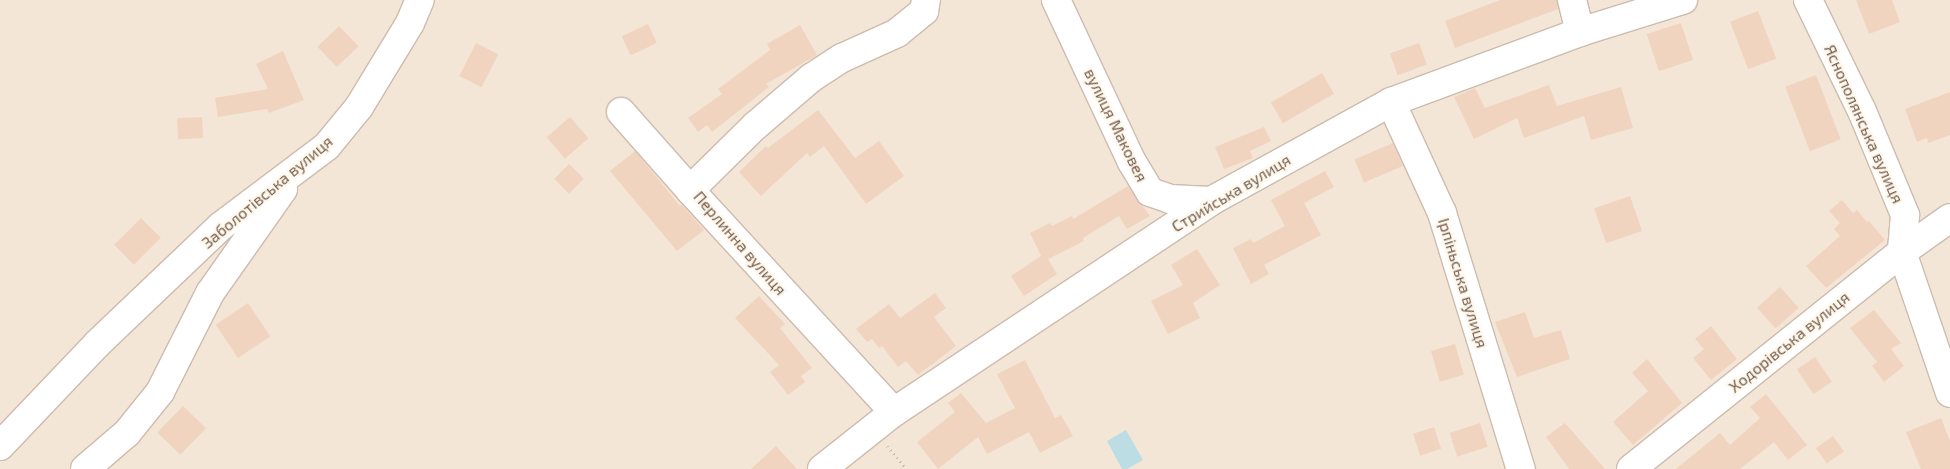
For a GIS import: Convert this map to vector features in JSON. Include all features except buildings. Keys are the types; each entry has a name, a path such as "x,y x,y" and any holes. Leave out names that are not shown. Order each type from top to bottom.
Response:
{"street":[{"name":"Заболотівська вулиця","path":"0,446 97,344 221,226 326,146 359,107 410,23 420,0"},
{"name":"Перлинна вулиця","path":"894,412 690,190 754,126 810,78 842,58 897,33 924,11 926,0"},
{"name":"вулиця Маковея","path":"1056,0 1132,162 1150,192 1170,199 1211,201"},
{"path":"1572,0 1580,32"},
{"name":"Стрийська вулиця","path":"822,469 894,412 1211,201 1391,102 1580,32 1683,0"},
{"name":"Яснополянська вулиця","path":"1808,0 1862,111 1904,215 1902,252 1950,394"},
{"name":"Ірпіньська вулиця","path":"1391,102 1442,213 1521,469"},
{"path":"621,112 690,190"},
{"path":"85,469 127,433 160,392 210,293 296,170"},
{"name":"Ходорівська вулиця","path":"1631,469 1902,252 1950,218"}],"shaded area":[{"path":"0,0 1950,0 1950,469 0,469"}],"water":[{"path":"1126,430 1143,460 1127,469 1122,469 1107,441"}]}
